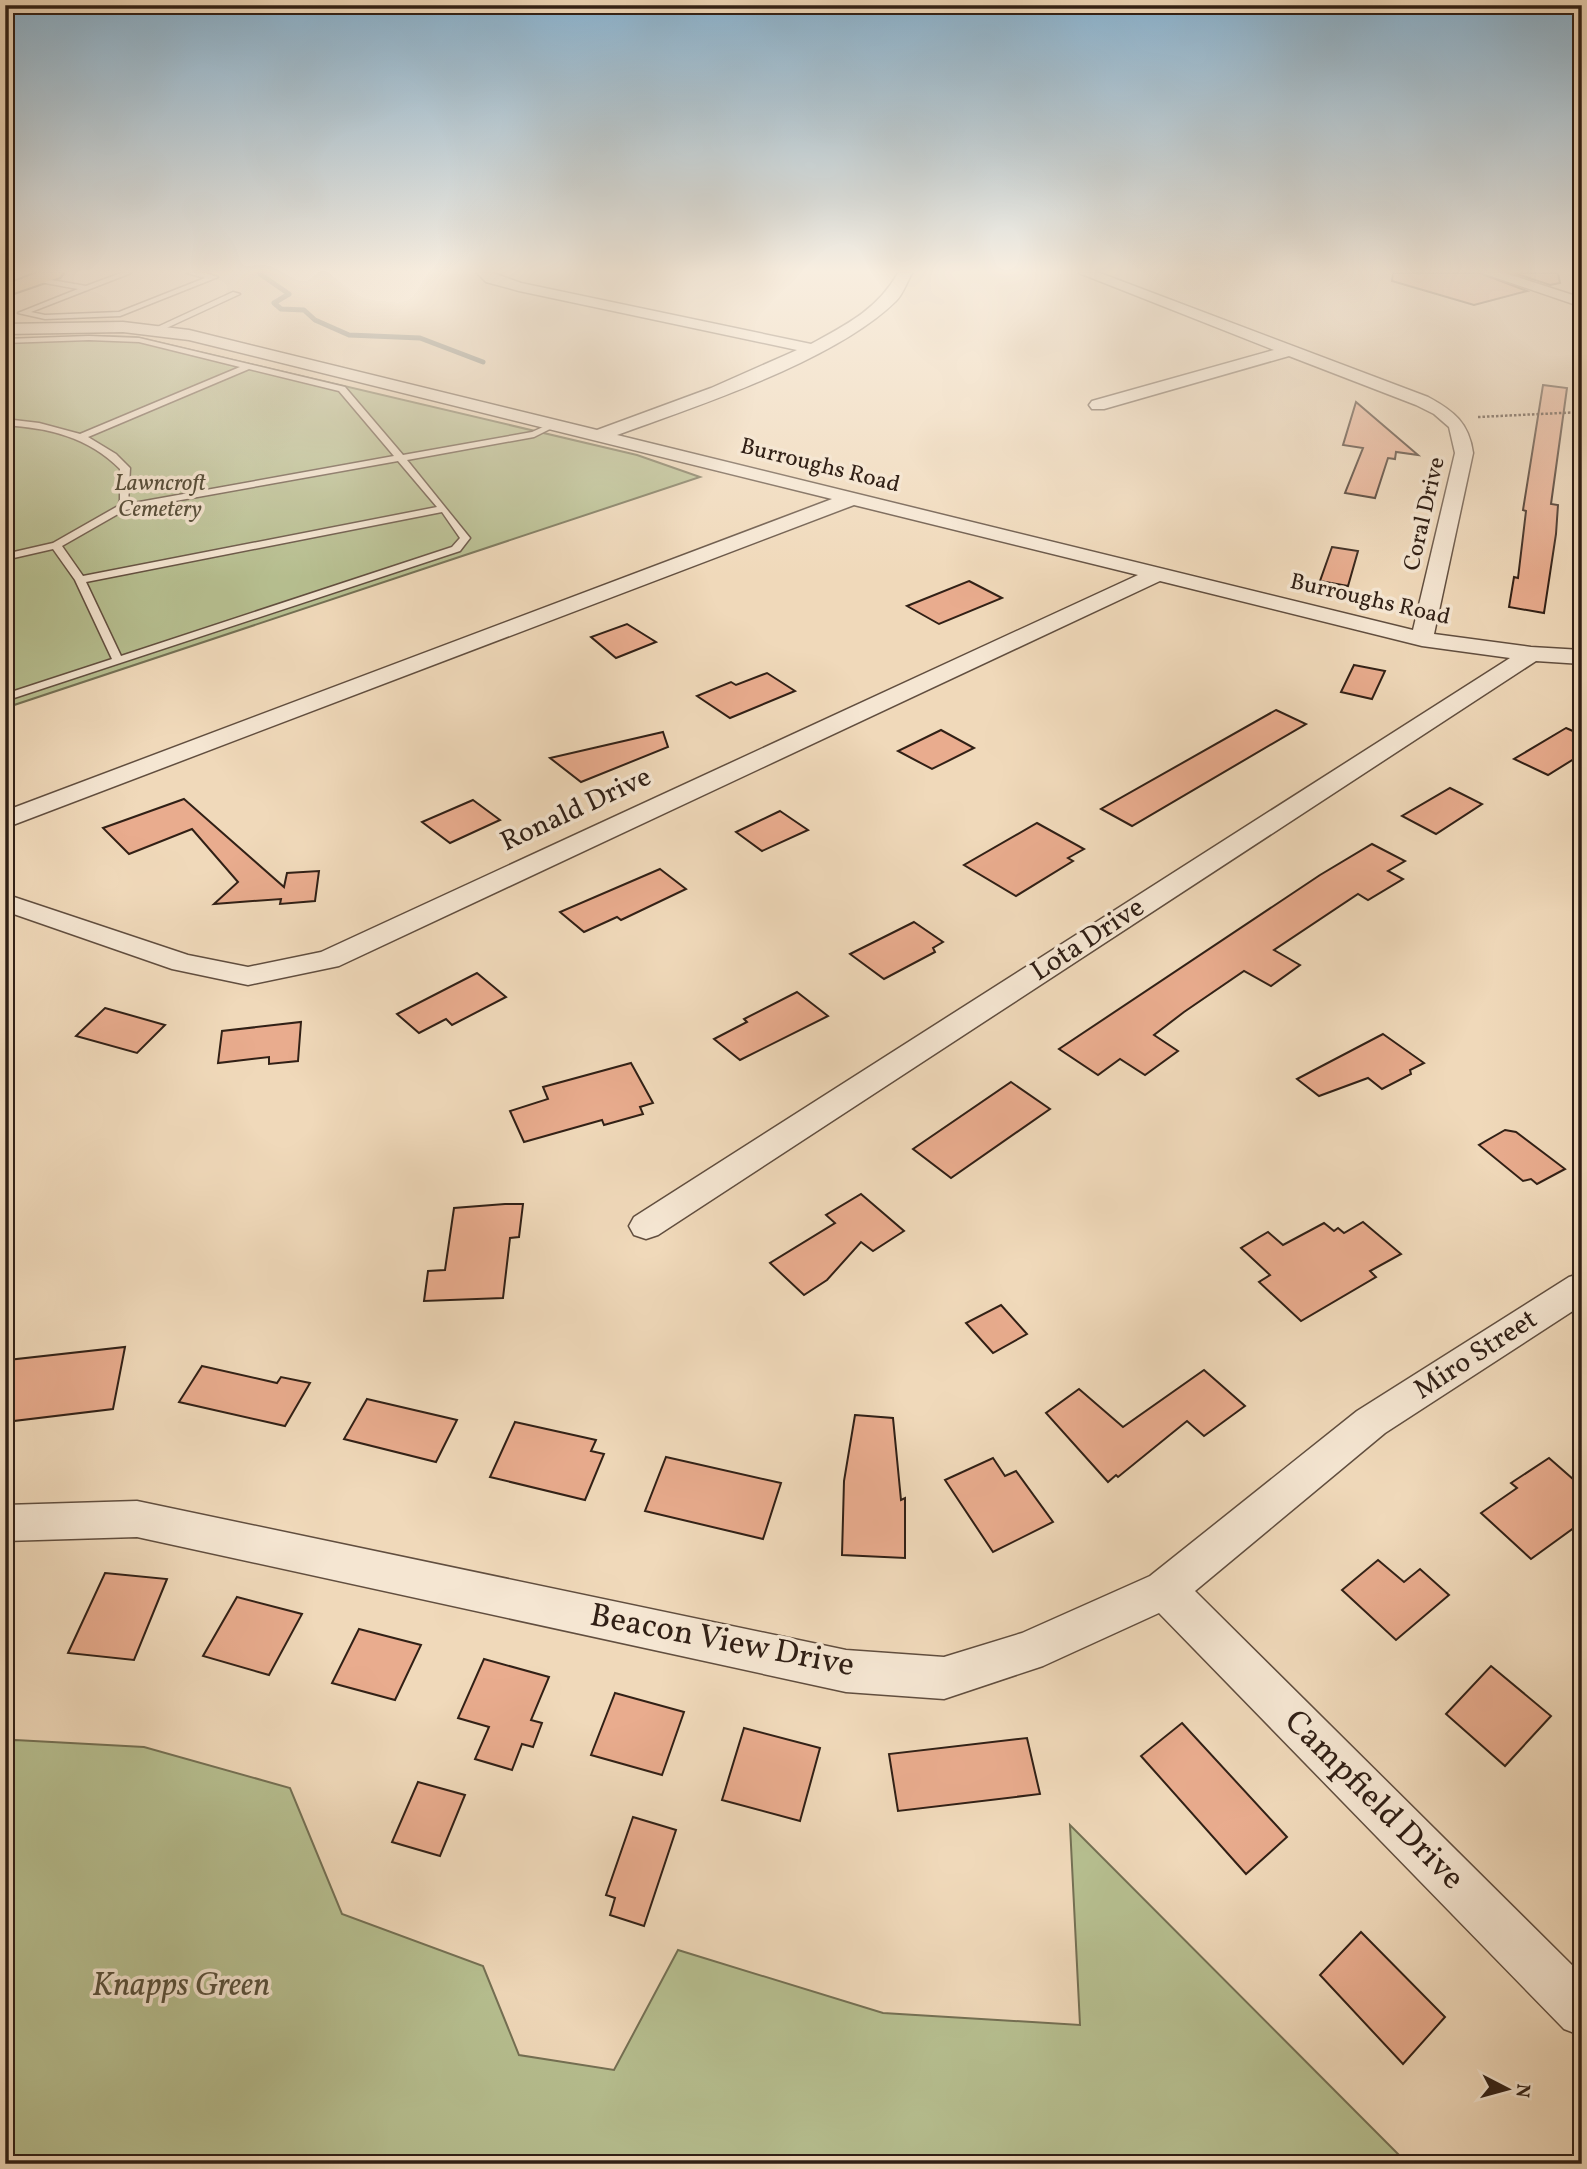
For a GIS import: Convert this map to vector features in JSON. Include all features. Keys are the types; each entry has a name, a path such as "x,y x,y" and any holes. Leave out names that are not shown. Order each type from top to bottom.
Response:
{"street":[{"name":"Burroughs Road","path":"344,374 1422,639 1531,654 1582,657"},
{"path":"596,437 755,374"},
{"path":"1098,405 1207,374"},
{"name":"Coral Drive","path":"1351,374 1422,401 1452,418 1463,433 1464,453 1422,639"},
{"path":"5,820 851,499"},
{"name":"Ronald Drive","path":"5,902 182,963 247,976 329,960 1156,575"},
{"name":"Lota Drive","path":"646,1226 1531,654"},
{"name":"Miro Street","path":"1371,1422 1582,1287"},
{"name":"Beacon View Drive","path":"5,1523 137,1519 846,1671 944,1678 1028,1652 1165,1590 1371,1422"},
{"name":"Campfield Drive","path":"1165,1590 1582,2011"}],"lane":[{"path":"82,436 229,374"},
{"path":"5,698 456,549 466,538 342,390 276,374"},
{"path":"5,422 65,430 111,452 125,468 125,500 122,508"},
{"path":"5,556 57,545 122,508 534,434 554,425"},
{"path":"80,580 444,509"},
{"path":"57,545 80,580 118,661"}],"path":[{"path":"1452,418 1582,412"}],"green space":[{"name":"Lawncroft Cemetery","path":"5,374 294,374 637,455 700,477 5,708"},
{"name":"Knapps Green","path":"15,1740 144,1747 290,1788 342,1914 483,1966 519,2055 614,2070 678,1950 883,2013 1080,2025 1070,1825 1408,2164 5,2164 5,1743"}],"building":[{"path":"1543,385 1567,388 1551,504 1558,505 1544,613 1509,607 1514,577 1518,578 1526,511 1523,510"},
{"path":"1356,402 1418,455 1396,452 1395,459 1388,458 1375,498 1345,493 1363,448 1343,445"},
{"path":"1332,547 1358,551 1348,586 1320,581"},
{"path":"969,581 1002,598 939,624 907,606"},
{"path":"627,624 656,642 616,658 591,637"},
{"path":"1354,665 1385,671 1372,699 1341,692"},
{"path":"767,673 795,691 730,718 697,696 731,682 736,685"},
{"path":"1276,710 1306,724 1132,826 1101,809"},
{"path":"1566,728 1582,735 1582,754 1548,775 1514,759"},
{"path":"941,730 974,748 932,769 898,751"},
{"path":"663,732 668,747 581,782 550,758"},
{"path":"1450,788 1482,804 1436,834 1402,816"},
{"path":"184,799 284,887 287,873 319,871 315,901 280,904 281,899 214,904 238,882 192,829 129,854 103,828"},
{"path":"473,800 500,820 450,843 422,822"},
{"path":"780,811 808,830 762,851 736,832"},
{"path":"1037,823 1084,849 1068,858 1073,861 1016,896 964,865"},
{"path":"1372,844 1405,861 1388,871 1403,879 1368,900 1358,894 1274,950 1300,965 1271,986 1244,971 1184,1012 1154,1035 1178,1051 1145,1075 1120,1059 1098,1075 1059,1049 1320,875"},
{"path":"660,869 686,889 621,920 617,917 584,932 560,912"},
{"path":"914,922 943,942 933,948 935,952 884,979 850,954"},
{"path":"477,973 506,997 452,1025 446,1019 419,1033 397,1014"},
{"path":"797,992 828,1016 740,1060 714,1039 747,1022 744,1019"},
{"path":"105,1008 165,1025 137,1053 76,1036"},
{"path":"301,1022 298,1061 269,1064 269,1057 218,1063 222,1031"},
{"path":"1383,1034 1424,1063 1410,1070 1411,1074 1382,1089 1368,1078 1319,1096 1297,1079"},
{"path":"631,1063 653,1103 640,1107 643,1114 604,1125 602,1120 524,1142 510,1111 548,1099 543,1087"},
{"path":"1011,1082 1050,1109 951,1178 913,1149"},
{"path":"1505,1130 1516,1132 1565,1169 1537,1184 1531,1179 1523,1181 1479,1145"},
{"path":"861,1194 904,1231 873,1251 861,1242 827,1280 804,1295 770,1263 835,1223 826,1215"},
{"path":"523,1204 519,1237 510,1238 503,1298 424,1301 428,1271 445,1270 454,1208"},
{"path":"1363,1222 1401,1254 1370,1271 1376,1277 1301,1321 1259,1282 1270,1275 1241,1248 1268,1232 1283,1245 1324,1223 1334,1231 1338,1228 1344,1233"},
{"path":"1001,1305 1027,1334 993,1353 966,1323"},
{"path":"125,1347 113,1409 5,1422 5,1372 8,1360"},
{"path":"202,1366 277,1383 281,1377 310,1383 285,1426 179,1402"},
{"path":"1204,1370 1245,1406 1204,1436 1187,1421 1118,1477 1116,1475 1108,1482 1046,1413 1079,1389 1123,1427"},
{"path":"367,1399 457,1420 436,1462 344,1439"},
{"path":"855,1415 893,1418 901,1500 905,1498 905,1558 842,1555 844,1481"},
{"path":"515,1422 596,1440 591,1451 604,1454 585,1500 490,1477"},
{"path":"666,1457 781,1483 763,1539 645,1511"},
{"path":"993,1458 1005,1476 1016,1471 1053,1522 993,1552 945,1480"},
{"path":"1549,1458 1582,1487 1582,1522 1531,1559 1481,1513 1517,1488 1511,1483"},
{"path":"1378,1560 1404,1582 1420,1569 1449,1595 1396,1640 1342,1590"},
{"path":"105,1573 167,1579 134,1660 68,1653"},
{"path":"237,1597 302,1614 269,1675 203,1656"},
{"path":"359,1629 421,1645 395,1700 332,1683"},
{"path":"484,1659 549,1677 531,1720 542,1723 533,1747 522,1744 512,1770 475,1759 489,1727 458,1718"},
{"path":"1491,1666 1551,1716 1505,1766 1446,1714"},
{"path":"615,1693 684,1712 662,1775 591,1755"},
{"path":"1182,1723 1287,1837 1246,1874 1141,1756"},
{"path":"744,1728 820,1748 800,1821 722,1800"},
{"path":"1027,1738 1040,1794 898,1811 889,1754"},
{"path":"418,1782 465,1795 440,1856 392,1842"},
{"path":"633,1817 676,1830 644,1926 610,1915 615,1898 606,1895"},
{"path":"1361,1932 1445,2017 1403,2064 1320,1975"}]}
